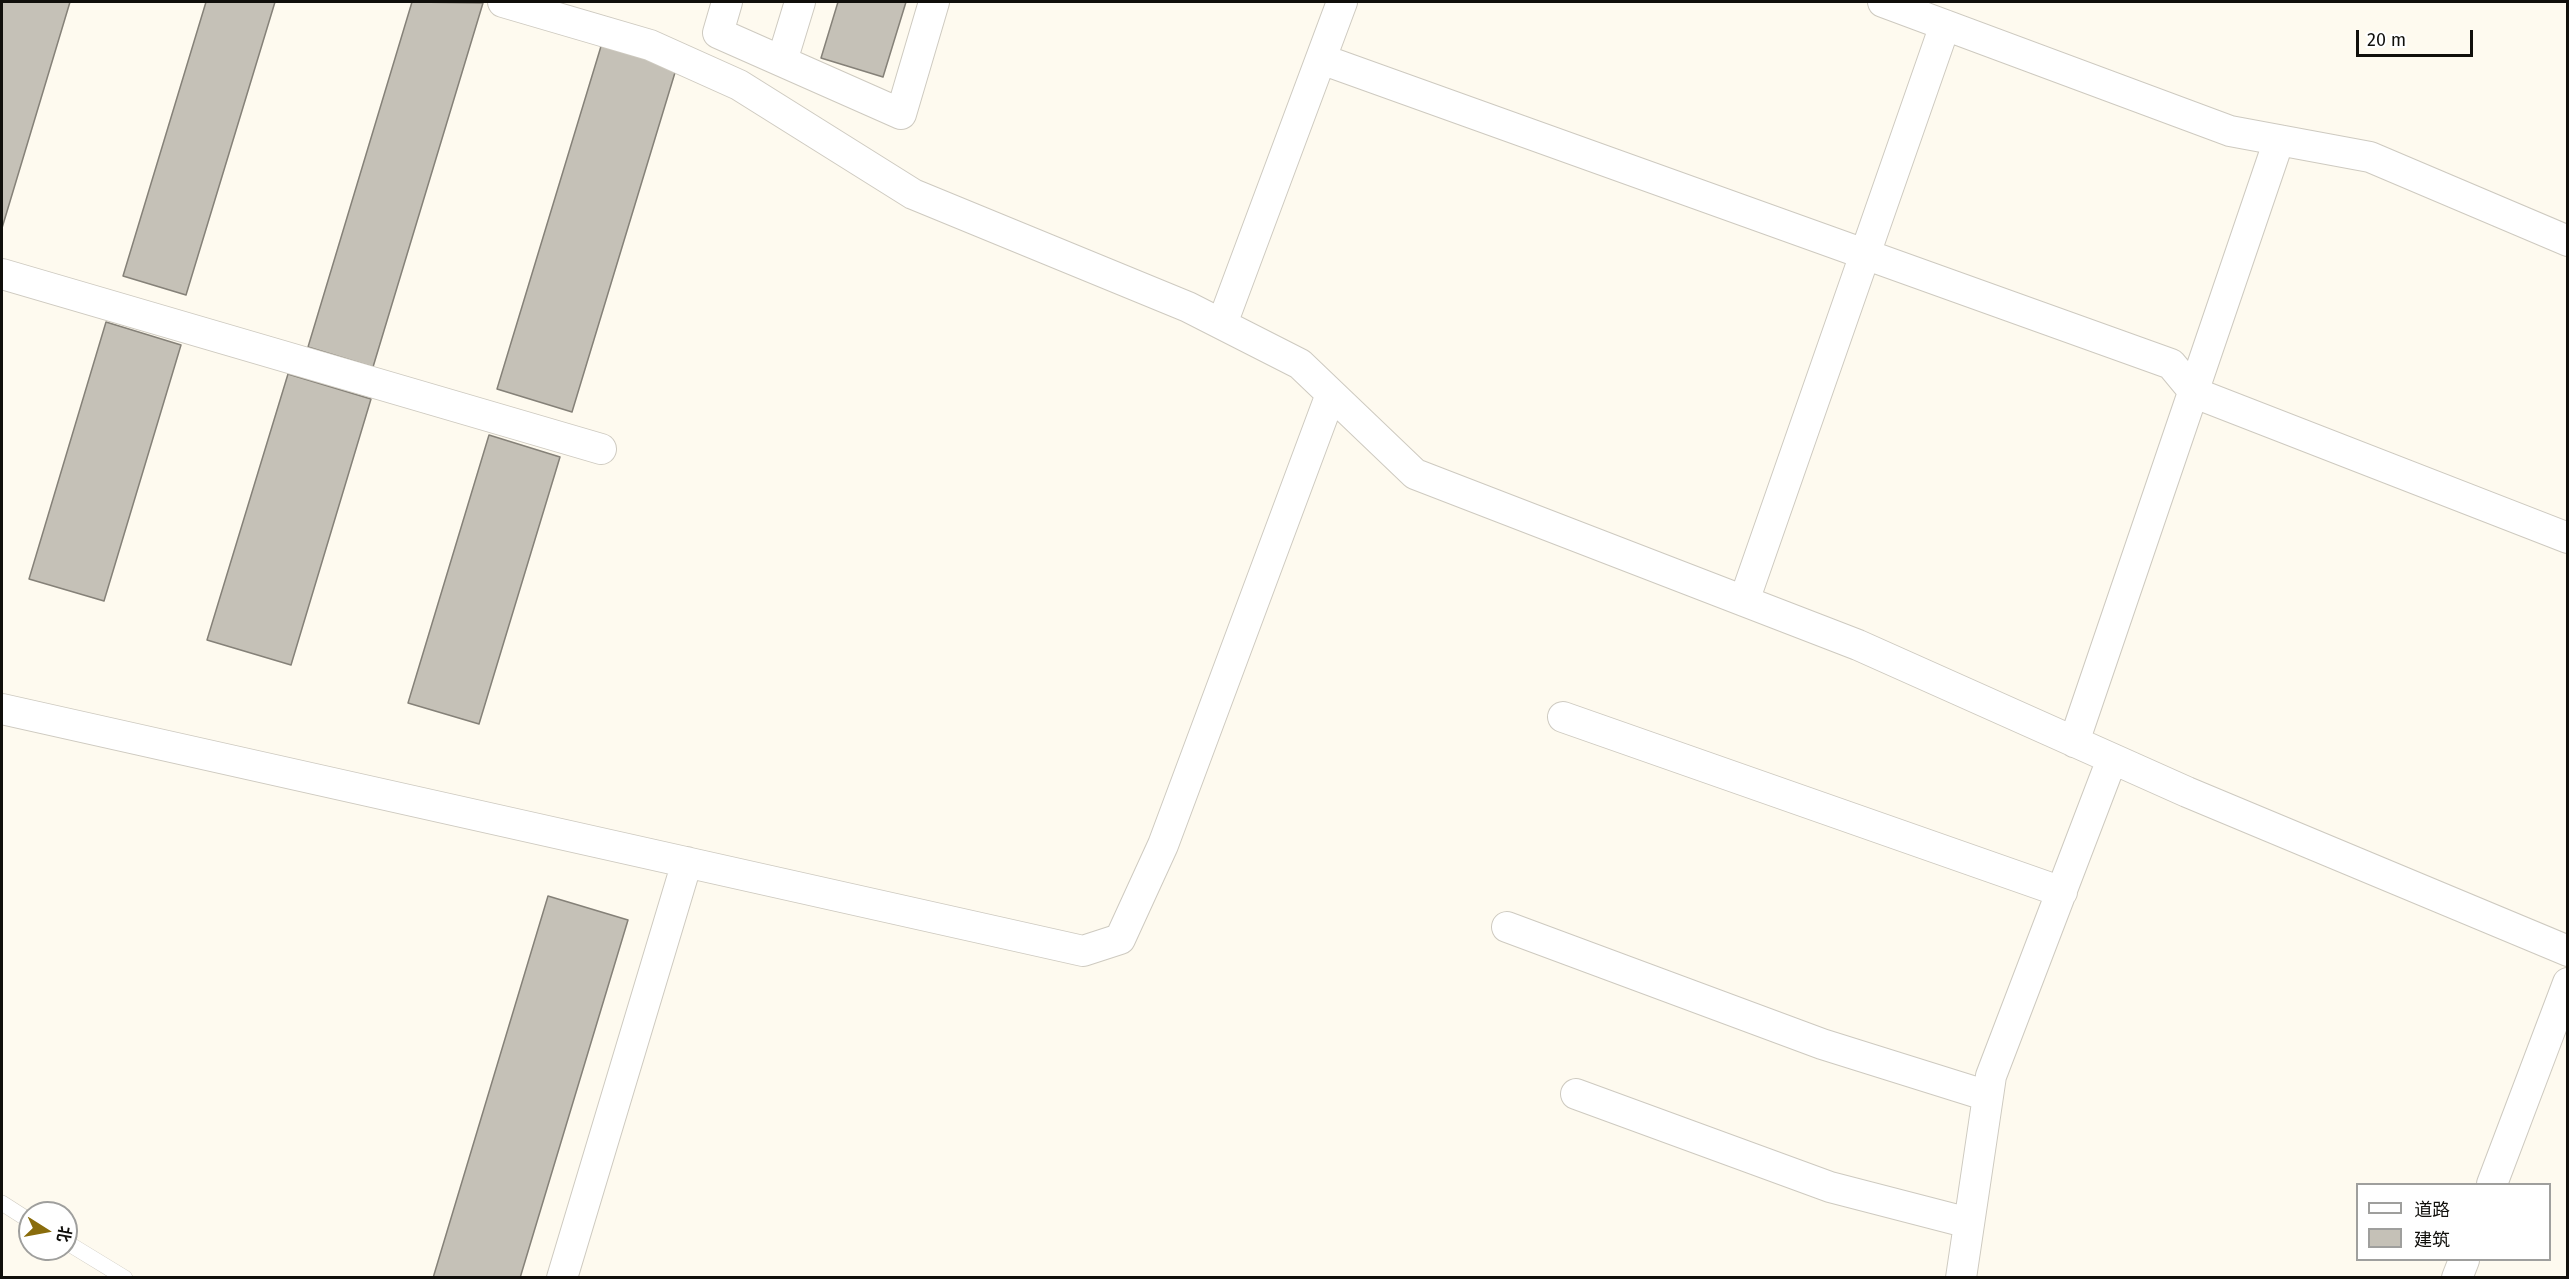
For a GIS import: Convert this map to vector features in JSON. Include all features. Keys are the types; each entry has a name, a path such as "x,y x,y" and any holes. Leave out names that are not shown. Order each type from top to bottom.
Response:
{"street":[{"path":"504,2 650,45 739,85 913,194 1188,307 1300,364 1415,474 1858,645 2112,759 2568,951"},
{"path":"727,2 718,33 901,114 934,2"},
{"path":"782,61 800,2"},
{"path":"1222,324 1342,2"},
{"path":"1883,2 2230,131 2370,157 2568,241"},
{"path":"1744,601 1945,25"},
{"path":"1321,59 2171,364 2195,393 2568,538"},
{"path":"2074,742 2195,393 2279,140"},
{"path":"2,274 601,449"},
{"path":"2,709 1083,951 1120,939 1163,845 1331,394"},
{"path":"1563,717 2062,892"},
{"path":"1961,1278 1991,1076 2112,759"},
{"path":"562,1278 687,862"},
{"path":"1507,927 1822,1044 1988,1096"},
{"path":"2493,1183 2568,983"},
{"path":"1576,1094 1830,1187 1969,1223"},
{"path":"2457,1278 2464,1261"}],"lane":[{"path":"2,1203 18,1213"},
{"path":"78,1249 125,1278"}],"building":[{"path":"2,2 70,2 2,228"},
{"path":"206,2 275,2 186,295 123,276"},
{"path":"412,2 483,3 373,367 308,347"},
{"path":"838,2 906,2 883,77 821,58"},
{"path":"602,43 677,66 572,412 497,389"},
{"path":"106,322 181,345 104,601 29,579"},
{"path":"288,374 371,399 291,665 207,640"},
{"path":"489,435 560,457 479,724 408,703"},
{"path":"548,896 628,920 520,1278 433,1278"}]}
